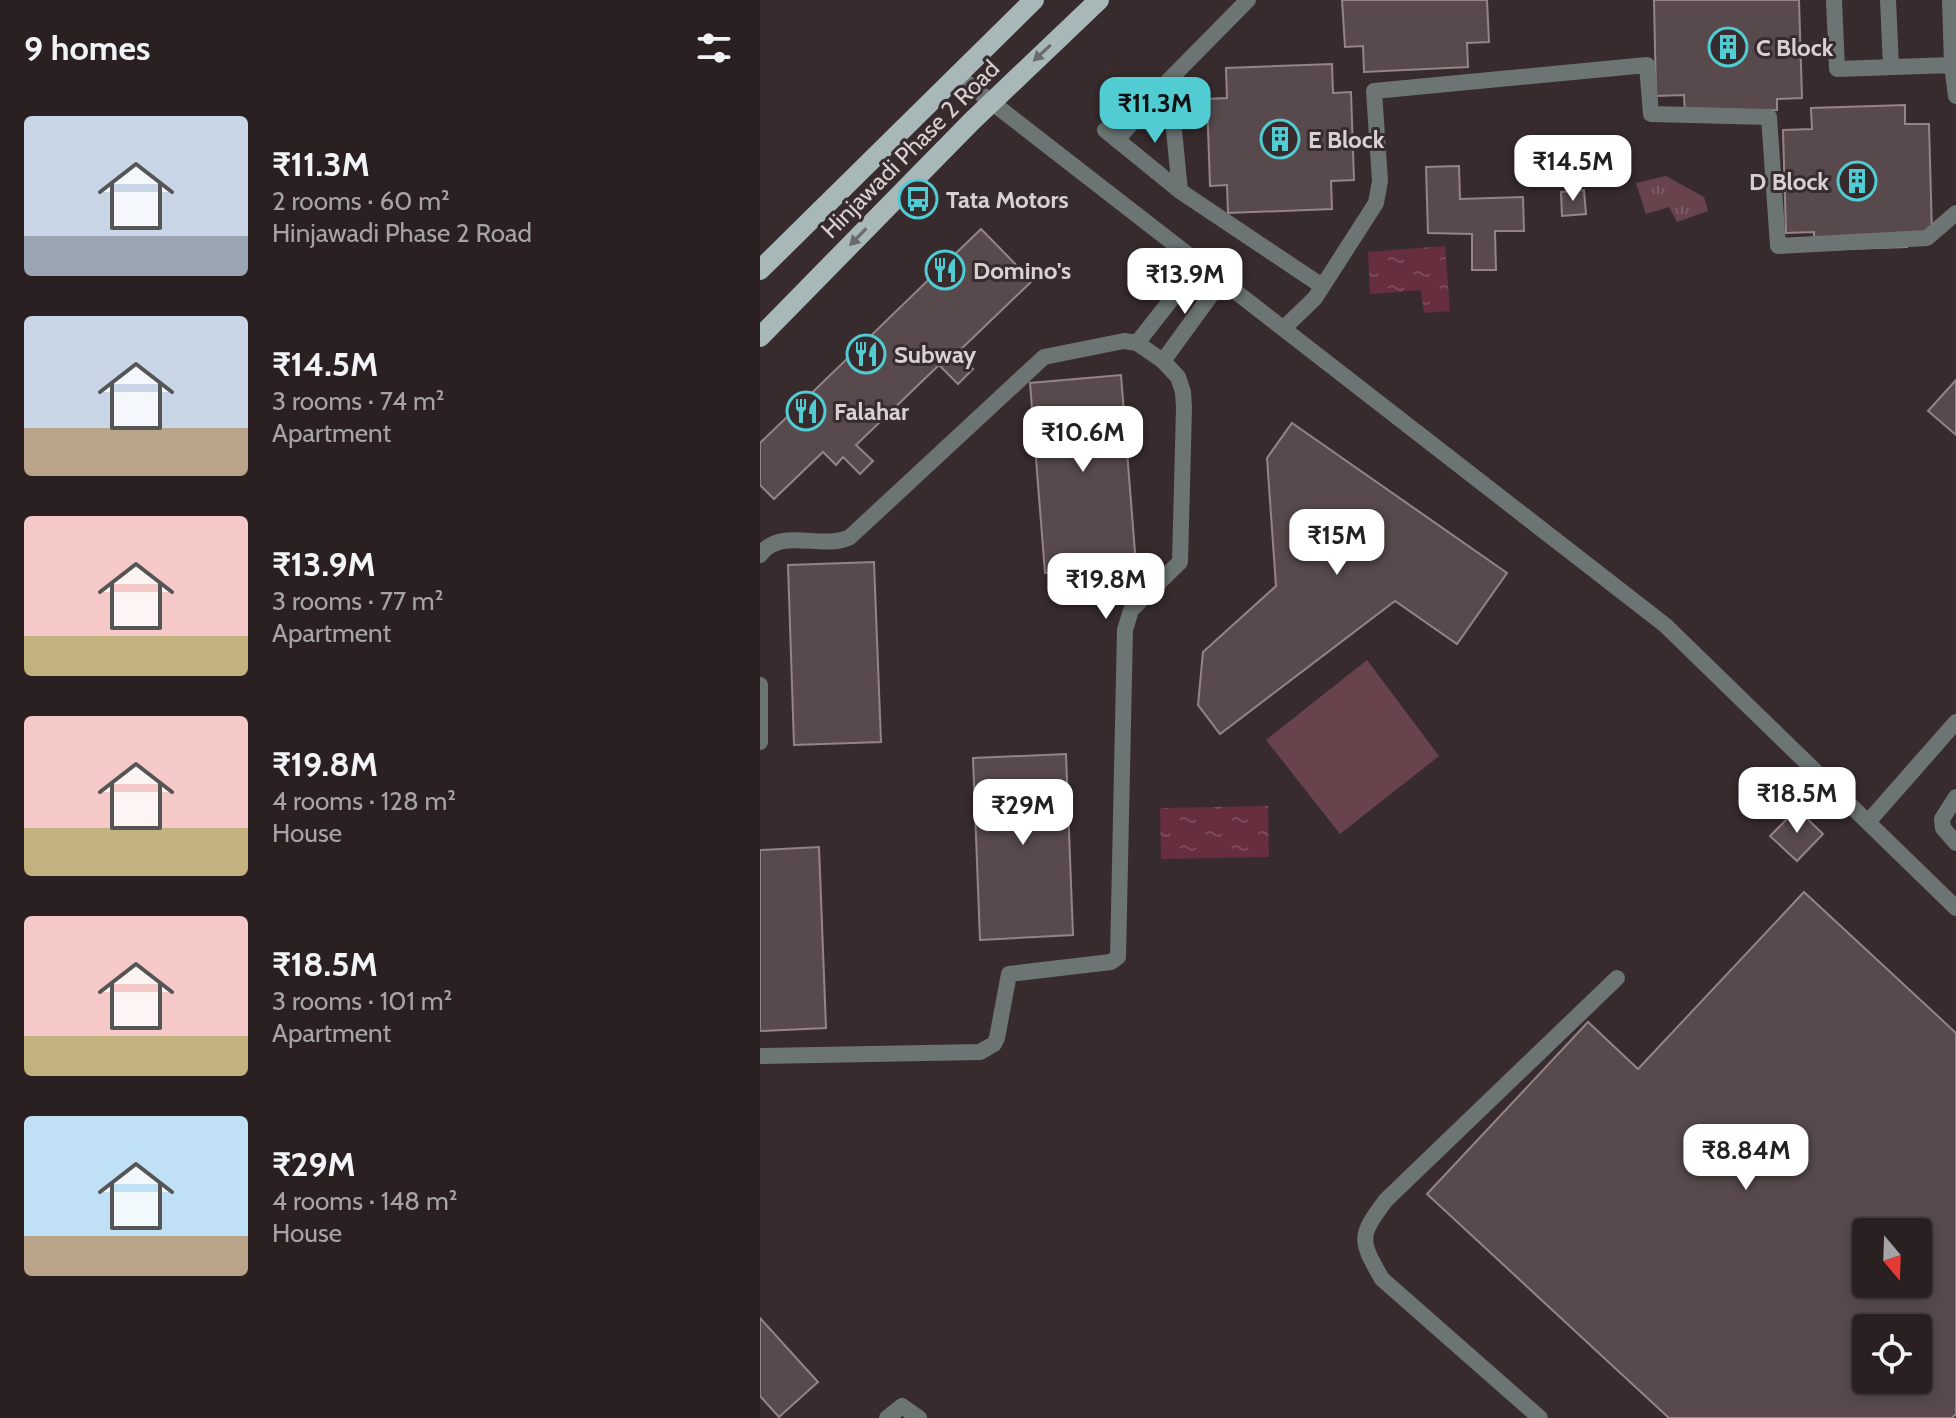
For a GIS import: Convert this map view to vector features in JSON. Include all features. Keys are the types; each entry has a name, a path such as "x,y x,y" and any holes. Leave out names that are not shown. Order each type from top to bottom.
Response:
{"main road":[{"name":"Hinjawadi Phase 2 Road","path":"760,270 1034,0"},
{"name":"Hinjawadi Phase 2 Road","path":"760,337 992,102 1099,0"}],"street":[{"path":"1248,0 1111,135 1180,191 1322,286"},
{"path":"1834,0 1837,69 1891,67 1954,70"},
{"path":"1888,0 1891,67"},
{"path":"1950,0 1956,96"},
{"path":"1284,328 1315,298 1376,203 1380,181 1374,91 1647,65 1651,114 1769,117 1778,246 1927,238 1956,213"},
{"path":"958,76 1665,625 1956,908"},
{"path":"1169,80 1180,191"},
{"path":"1137,343 1200,263"},
{"path":"1163,361 1222,280"},
{"path":"760,555 773,543 782,540 830,543 850,537 1044,357 1124,341 1137,343 1163,361 1178,377 1183,392 1180,562 1126,618 1118,957 1111,962 1009,974 997,1038 994,1044 980,1052 760,1056"},
{"path":"760,685 760,742"},
{"path":"1868,822 1956,722"},
{"path":"1956,797 1942,819 1943,828 1956,843"},
{"path":"1540,1418 1382,1279 1366,1251 1366,1227 1386,1200 1617,978"},
{"path":"887,1418 902,1406 919,1418"}],"green space":[{"path":"1666,176 1704,197 1708,211 1677,222 1669,207 1646,214 1636,183"},
{"path":"1367,660 1439,756 1340,834 1266,740"}],"water":[{"path":"1445,246 1450,311 1424,313 1421,290 1370,294 1368,252"},
{"path":"1268,806 1269,857 1161,859 1160,808"}],"building":[{"path":"1342,0 1487,0 1489,42 1467,43 1468,67 1364,72 1363,46 1345,47"},
{"name":"C Block","path":"1654,0 1799,0 1802,98 1777,99 1777,110 1685,113 1684,95 1656,96"},
{"name":"E Block","path":"1332,64 1333,93 1351,92 1354,180 1331,181 1332,209 1228,213 1227,185 1210,186 1207,99 1227,98 1226,68"},
{"name":"D Block","path":"1905,105 1905,124 1929,124 1932,235 1906,236 1907,247 1814,250 1814,232 1786,233 1783,130 1812,129 1811,108"},
{"path":"1459,166 1460,199 1523,197 1524,231 1495,231 1496,270 1472,270 1472,234 1428,233 1426,167"},
{"path":"1584,190 1586,214 1562,216 1561,192"},
{"path":"981,229 1032,281 957,353 973,369 958,384 939,365 856,445 873,461 860,474 843,457 836,465 823,452 774,499 760,485 760,443"},
{"path":"1121,375 1136,565 1045,573 1030,383"},
{"path":"1956,380 1956,435 1928,411"},
{"path":"1292,423 1507,573 1457,644 1395,601 1220,734 1198,705 1203,652 1276,586 1267,458"},
{"path":"874,562 881,742 794,745 788,565"},
{"path":"1066,754 1073,935 980,940 973,758"},
{"path":"1797,809 1823,834 1797,861 1770,836"},
{"path":"819,847 826,1028 760,1031 760,850"},
{"path":"1804,892 1956,1033 1956,1414 1952,1418 1669,1418 1427,1194 1588,1022 1638,1069"},
{"path":"760,1318 818,1382 779,1417 760,1396"}],"place":[{"name":"C Block","path":"1728,47"},
{"name":"E Block","path":"1280,139"},
{"name":"D Block","path":"1857,181"},
{"name":"Tata Motors","path":"918,199"},
{"name":"Domino's","path":"945,270"},
{"name":"Subway","path":"866,354"},
{"name":"Falahar","path":"806,411"}]}
